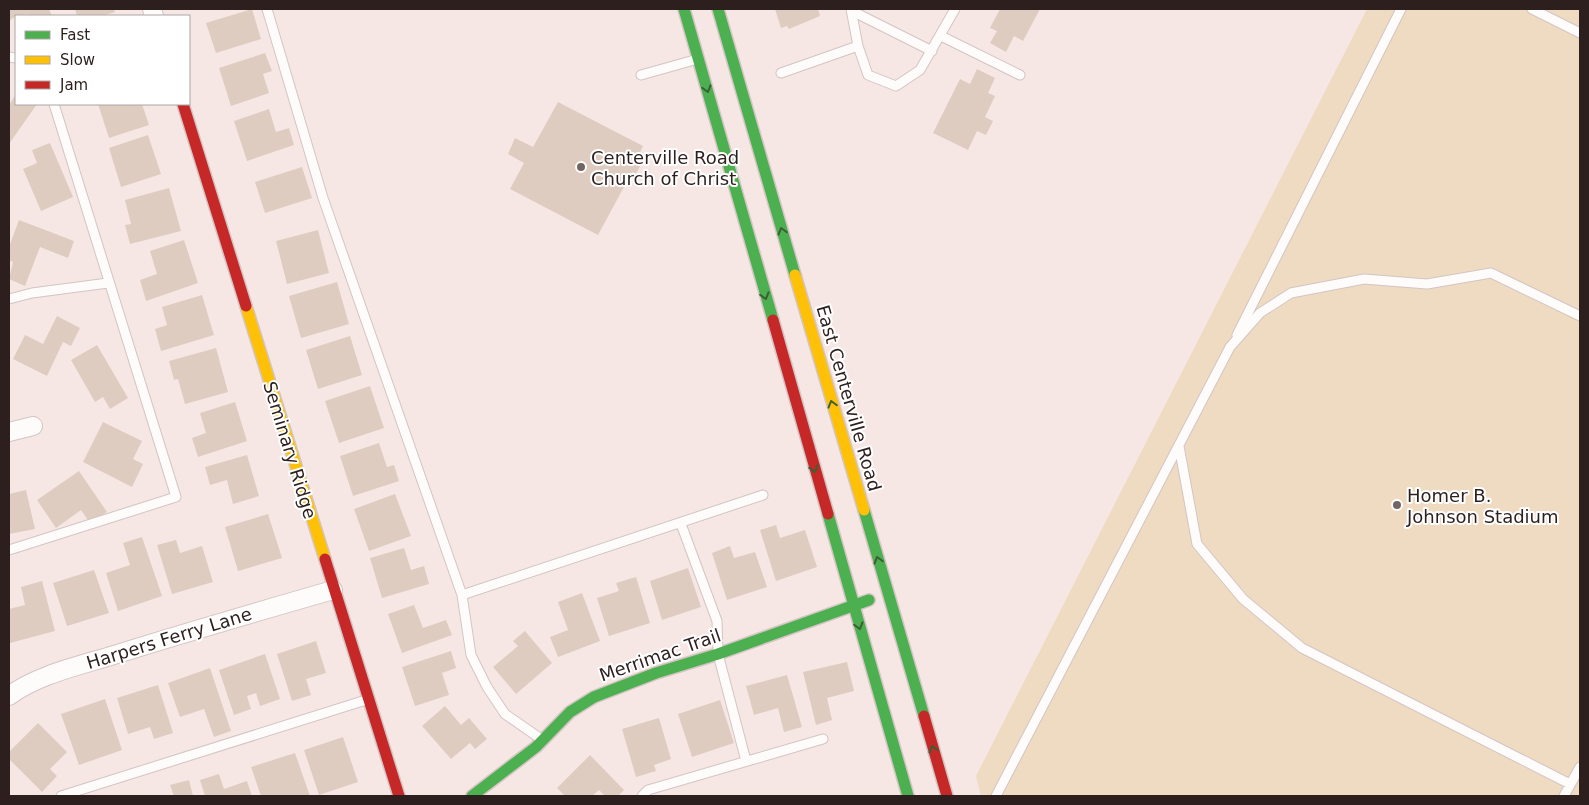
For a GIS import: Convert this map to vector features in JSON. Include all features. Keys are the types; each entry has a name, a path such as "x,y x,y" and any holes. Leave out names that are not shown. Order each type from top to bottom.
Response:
{"main road":[{"path":"684,9 908,796"},
{"name":"East Centerville Road","path":"718,9 780,258 887,592 947,796"},
{"name":"Seminary Ridge","path":"183,105 333,590 399,796"},
{"path":"756,266 780,258"},
{"name":"Merrimac Trail","path":"472,796 543,740 570,712 594,697 656,673 718,654 853,606 887,592"}],"street":[{"path":"9,432 32,426"},
{"name":"Harpers Ferry Lane","path":"9,696 19,688 70,668 333,590"}],"lane":[{"path":"267,9 323,198 462,596 471,655 487,687 506,714 543,740"},
{"path":"852,10 858,46 868,75 896,86 920,70 955,9"},
{"path":"996,796 1230,347 1400,9"},
{"path":"1532,9 1580,33"},
{"path":"852,10 932,51"},
{"path":"941,36 1020,75"},
{"path":"781,72 858,46"},
{"path":"641,75 698,58"},
{"path":"9,550 176,497 54,105"},
{"path":"1230,347 1260,313 1291,293 1364,278 1428,284 1491,273 1580,316"},
{"path":"9,299 32,293 108,283"},
{"path":"1179,446 1197,544 1243,599 1276,628 1302,648 1570,784"},
{"path":"462,596 763,495"},
{"path":"680,524 717,621 718,654 746,761"},
{"path":"61,796 368,700"},
{"path":"642,796 648,790 823,738"},
{"path":"1564,796 1580,766"}],"shaded area":[{"path":"1367,9 1580,9 1580,796 981,796 976,776"}],"building":[{"path":"9,9 49,9 52,15 15,15 9,21"},
{"path":"75,9 114,9 115,12 105,15 77,15"},
{"path":"252,9 261,39 216,53 206,23"},
{"path":"775,9 818,9 820,16 789,29 787,26 781,28"},
{"path":"1000,9 1040,9 1023,41 1014,36 1006,52 990,43 997,31 990,28"},
{"path":"265,53 272,71 263,74 269,93 231,106 219,68"},
{"path":"977,69 995,78 988,93 995,96 985,117 993,121 986,135 977,131 968,150 933,133 960,79 970,84"},
{"path":"15,96 15,105 36,105 9,144 9,105"},
{"name":"Centerville Road Church of Christ","path":"558,102 643,146 639,155 644,158 636,174 632,172 598,235 510,189 524,163 508,154 515,138 533,147"},
{"path":"98,105 142,105 149,125 109,138"},
{"path":"269,109 276,132 289,128 294,145 247,161 234,121"},
{"path":"148,135 161,174 121,187 109,148"},
{"path":"50,143 73,197 41,211 23,169 37,163 32,150"},
{"path":"302,167 312,198 265,213 255,182"},
{"path":"169,188 181,231 130,244 125,225 131,224 125,200"},
{"path":"19,220 74,241 68,258 40,247 25,286 9,279 13,262 9,260 9,247"},
{"path":"318,230 329,273 287,284 276,241"},
{"path":"184,240 198,283 146,301 140,280 157,274 150,251"},
{"path":"337,282 349,324 301,338 289,296"},
{"path":"202,295 214,335 161,351 155,329 167,325 162,307"},
{"path":"57,316 80,328 71,346 63,342 47,376 13,359 25,335 43,344"},
{"path":"350,336 362,375 318,389 306,350"},
{"path":"97,345 128,398 110,409 103,397 95,402 71,360"},
{"path":"216,348 228,392 185,404 178,379 174,380 169,361"},
{"path":"370,386 384,428 339,443 325,401"},
{"path":"235,402 247,441 198,457 192,438 206,433 200,413"},
{"path":"103,422 142,441 133,459 143,464 132,487 83,462"},
{"path":"379,443 387,467 394,465 399,481 353,496 340,456"},
{"path":"247,455 259,496 233,504 227,480 210,485 205,467"},
{"path":"79,471 107,512 90,523 81,510 56,528 37,500"},
{"path":"26,490 35,529 9,534 9,494"},
{"path":"395,494 411,536 369,551 354,509"},
{"path":"268,514 282,558 238,571 225,527"},
{"path":"776,525 780,538 805,530 817,567 776,581 760,530"},
{"path":"142,537 162,596 118,611 106,573 130,565 123,543"},
{"path":"176,540 180,553 202,546 213,582 172,594 157,545"},
{"path":"730,546 734,558 755,552 767,587 727,600 712,553"},
{"path":"404,548 411,570 424,566 429,584 382,598 370,558"},
{"path":"688,568 701,607 662,620 650,581"},
{"path":"94,570 109,613 67,626 53,583"},
{"path":"636,577 650,623 609,636 597,598 619,591 616,583"},
{"path":"42,581 55,631 10,643 9,609 25,605 21,587"},
{"path":"582,593 600,641 558,657 550,637 568,630 558,602"},
{"path":"414,605 423,628 446,620 452,635 402,653 388,614"},
{"path":"525,631 552,663 516,694 493,667 518,646 513,641"},
{"path":"316,641 326,673 306,679 311,695 292,701 277,654"},
{"path":"451,651 456,668 442,673 449,695 415,706 402,667"},
{"path":"265,654 280,699 260,706 256,693 247,696 251,709 234,715 219,670"},
{"path":"847,662 854,691 827,698 832,720 816,725 803,672"},
{"path":"210,668 231,731 214,737 204,709 180,717 168,683"},
{"path":"787,675 802,727 784,732 778,708 754,715 746,686"},
{"path":"158,685 173,733 154,739 150,727 128,734 117,698"},
{"path":"105,699 122,750 79,765 61,714"},
{"path":"720,700 734,743 692,757 678,714"},
{"path":"445,706 461,725 469,718 487,739 475,749 470,743 451,759 422,726"},
{"path":"659,718 671,759 654,765 656,771 636,777 622,729"},
{"path":"38,723 67,752 50,769 57,776 42,792 9,759 9,752"},
{"path":"343,737 358,782 319,795 304,750"},
{"path":"295,753 310,796 261,796 251,767"},
{"path":"590,755 624,790 618,796 605,796 599,790 592,796 565,796 557,788"},
{"path":"219,774 224,789 247,781 252,796 205,796 200,780"},
{"path":"189,780 193,796 174,796 170,785"}],"traffic: fast":[{"path":"684,9 773,320"},
{"path":"718,9 795,275"},
{"path":"864,510 924,716"},
{"path":"828,514 908,796"},
{"path":"472,796 536,747 570,712 594,697 656,673 718,654 869,600"}],"traffic: slow":[{"path":"795,275 864,510"},
{"path":"246,306 325,559"}],"traffic: jam":[{"path":"183,105 246,306"},
{"path":"773,320 828,514"},
{"path":"325,559 399,796"},
{"path":"924,716 947,796"}],"place":[{"name":"Centerville Road Church of Christ","path":"581,167"},
{"name":"Homer B. Johnson Stadium","path":"1397,505"}]}
